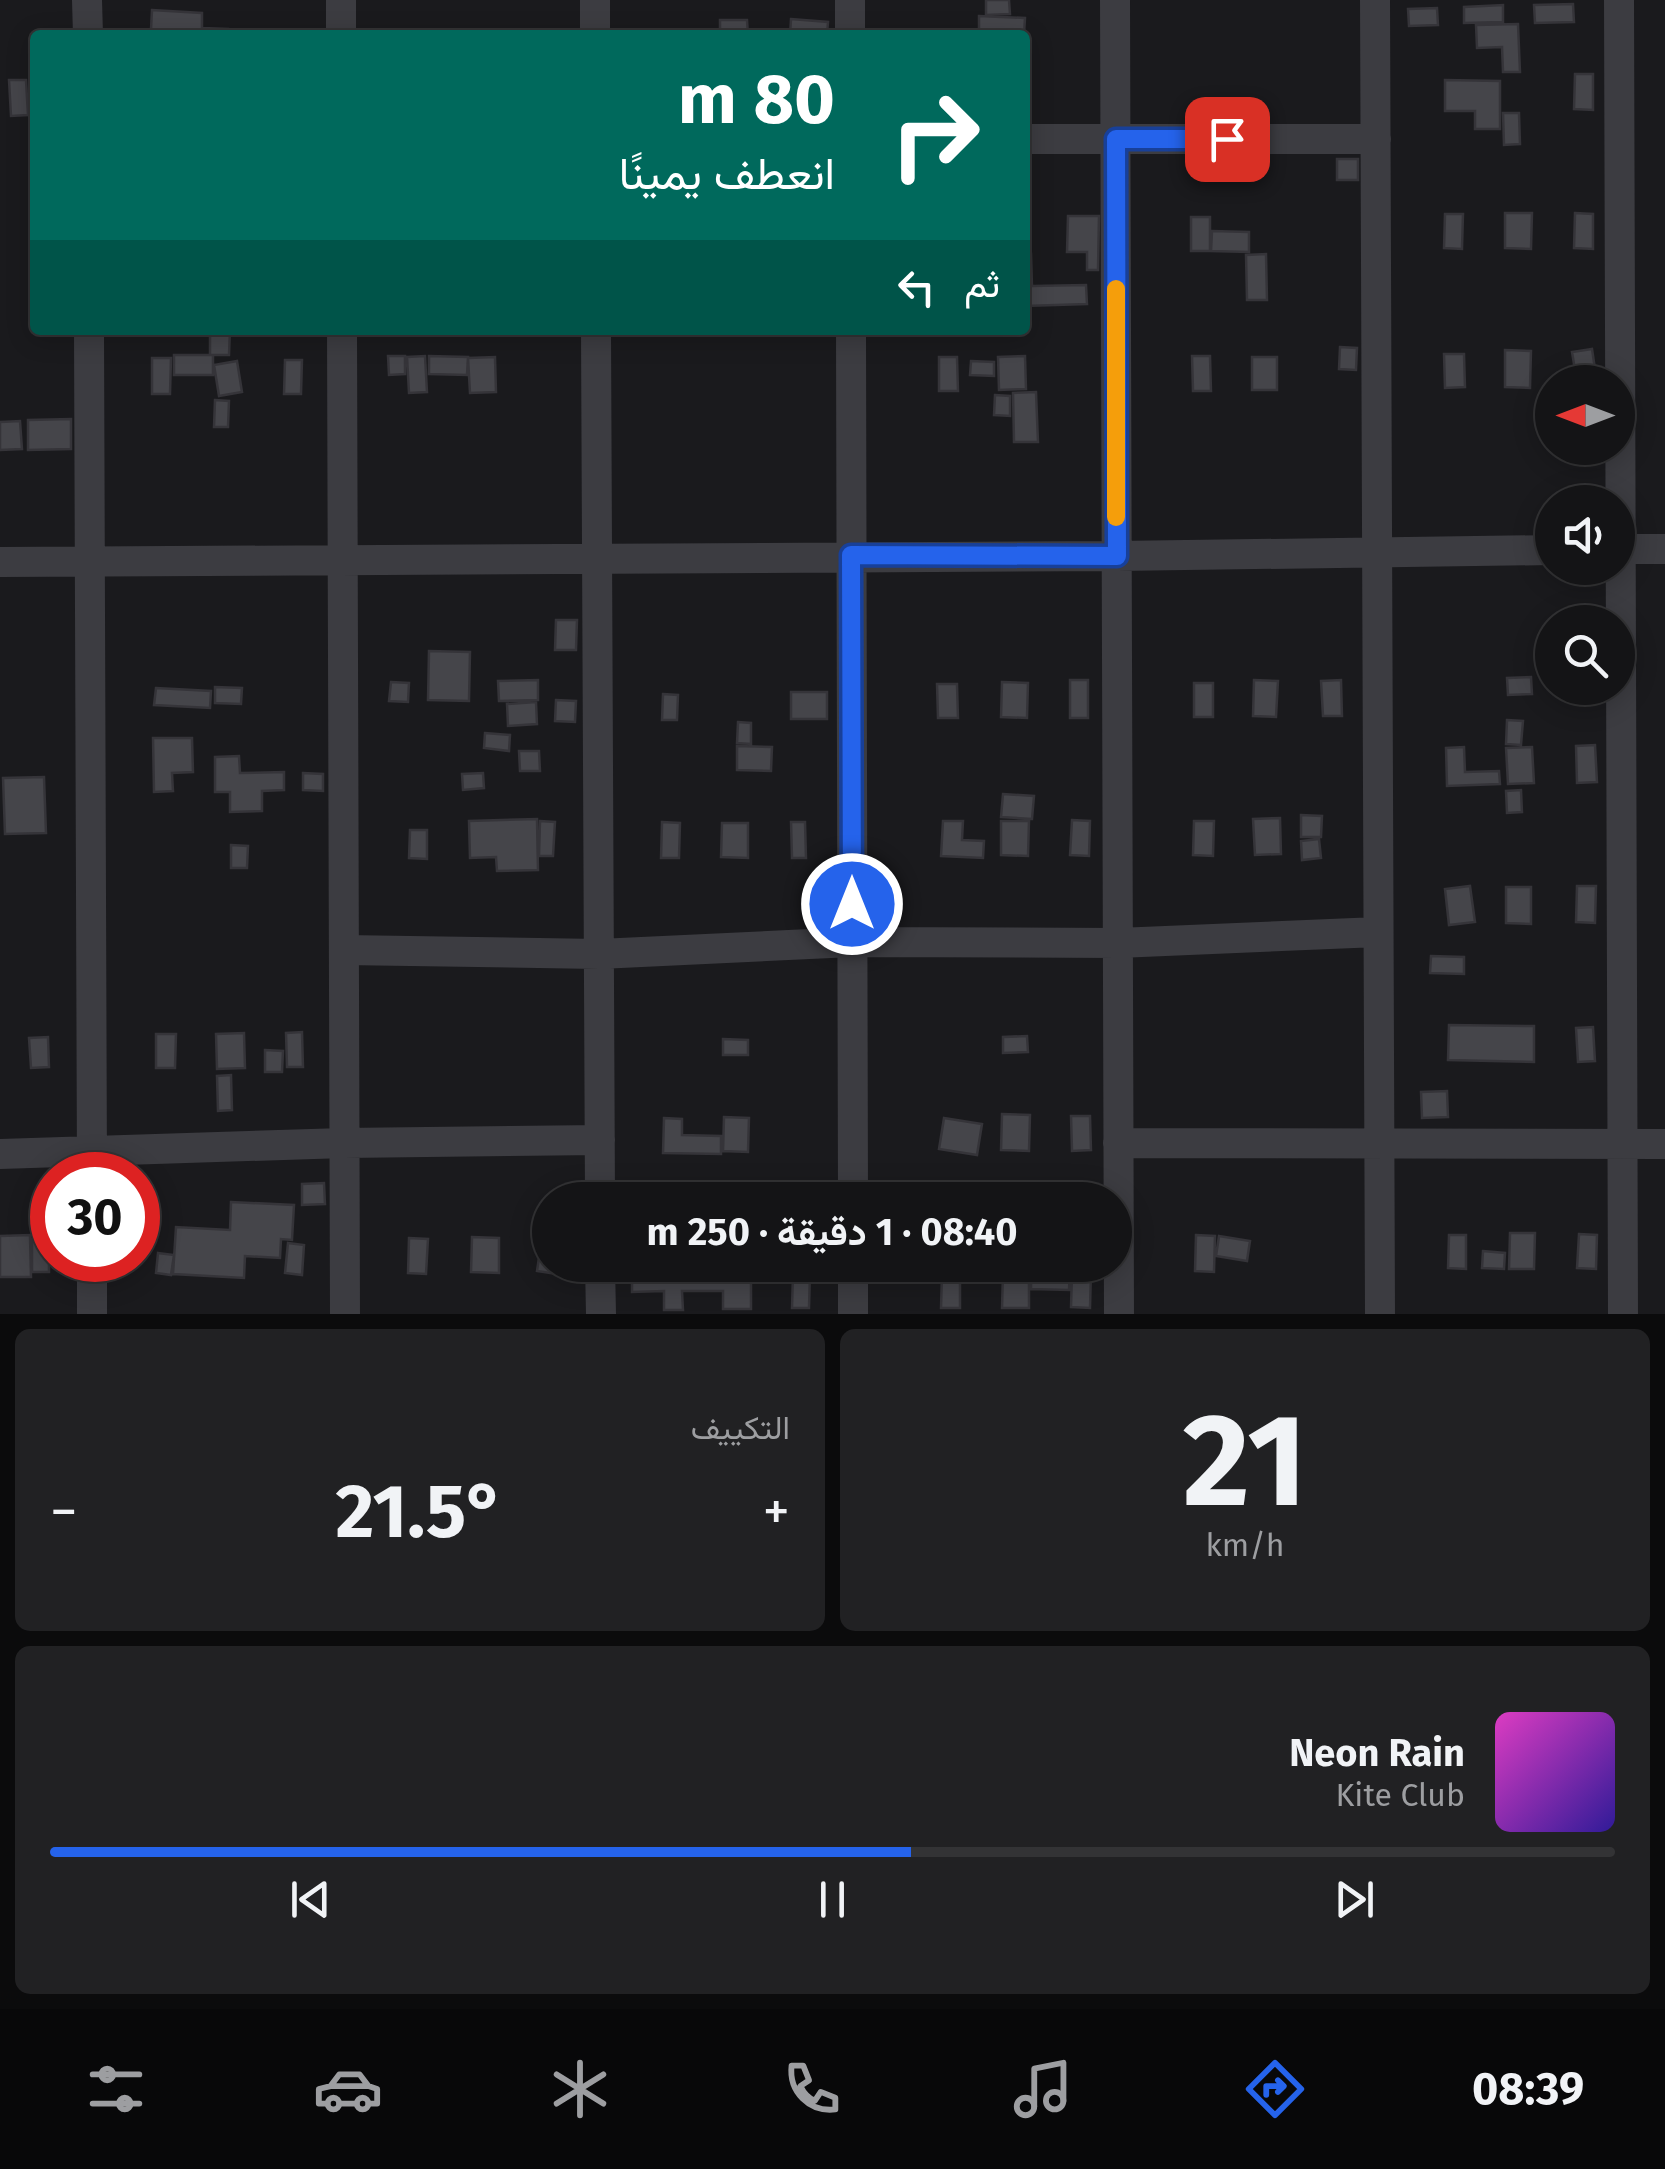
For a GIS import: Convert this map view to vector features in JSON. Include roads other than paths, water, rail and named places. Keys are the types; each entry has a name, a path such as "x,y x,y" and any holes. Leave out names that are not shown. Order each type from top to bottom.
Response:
{"street":[{"path":"87,0 88,30"},
{"path":"341,0 341,30"},
{"path":"595,0 595,30"},
{"path":"850,0 850,30"},
{"path":"1115,0 1118,1314"},
{"path":"1375,0 1380,1314"},
{"path":"1619,0 1619,485"},
{"path":"1030,139 1376,139"},
{"path":"89,335 92,1152"},
{"path":"342,335 345,1314"},
{"path":"596,335 600,1182"},
{"path":"850,335 853,1182"},
{"path":"1635,550 1665,549"},
{"path":"0,562 1535,550"},
{"path":"1619,585 1623,1314"},
{"path":"344,950 599,954 852,942 1118,944 1378,932"},
{"path":"160,1158 344,1143 600,1140"},
{"path":"1118,1143 1665,1144"},
{"path":"0,1154 30,1157"},
{"path":"92,1282 92,1314"},
{"path":"600,1282 600,1314"},
{"path":"853,1282 853,1314"}]}
